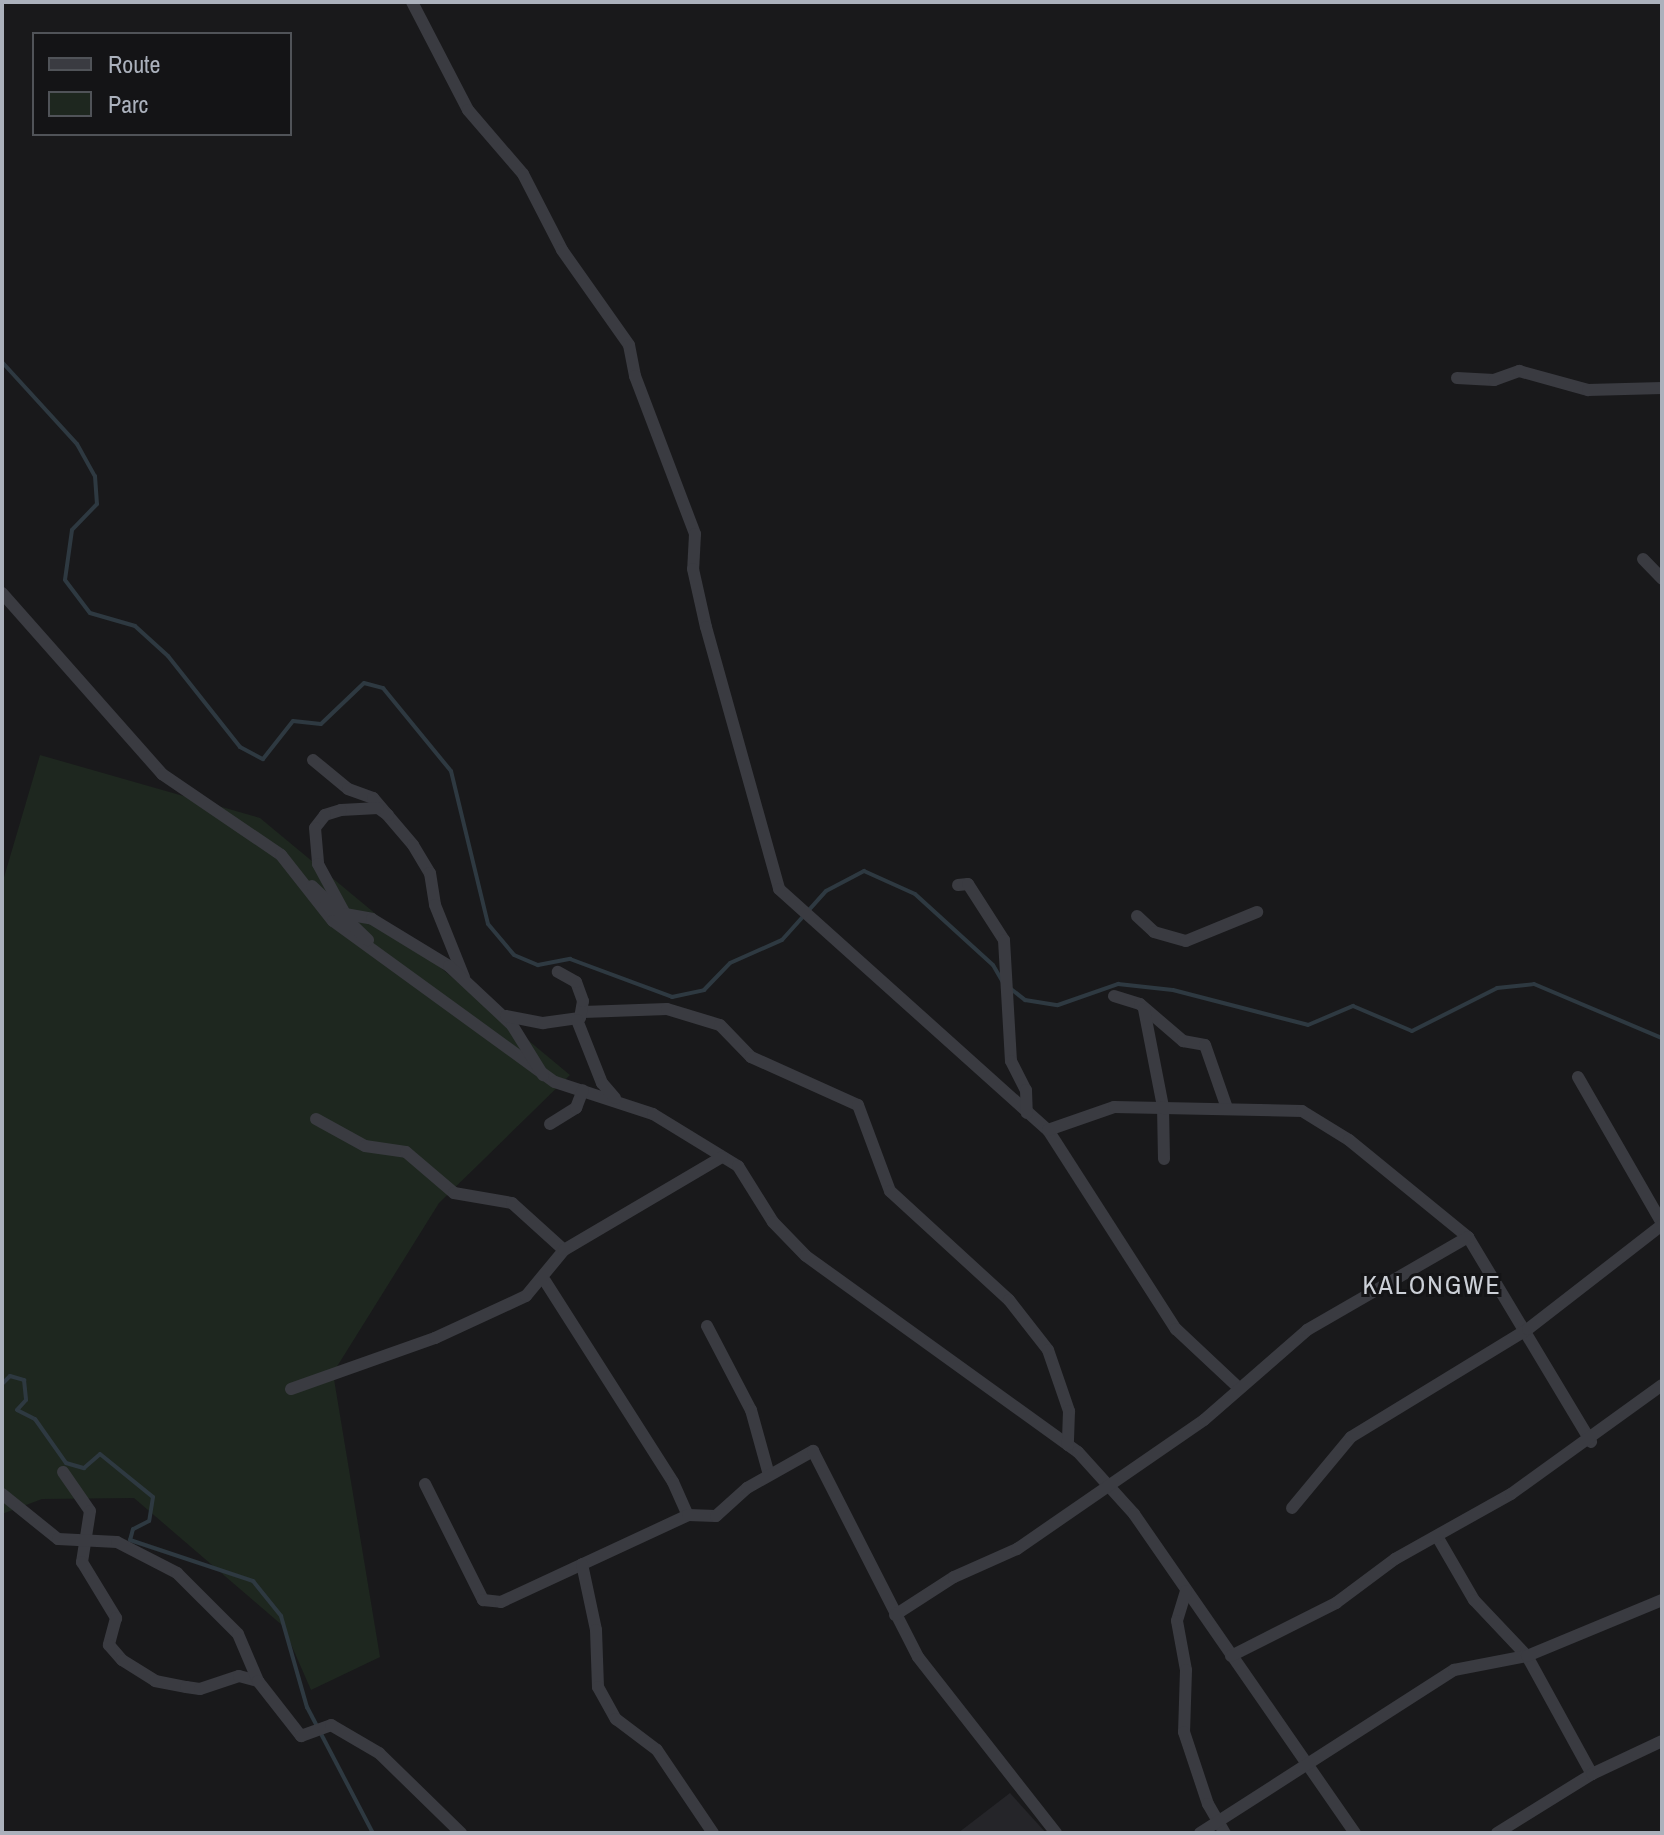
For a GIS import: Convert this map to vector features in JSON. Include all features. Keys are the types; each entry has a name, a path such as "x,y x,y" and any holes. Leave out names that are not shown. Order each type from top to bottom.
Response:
{"street":[{"path":"412,2 468,110 523,174 562,250 629,345 635,376 695,534 693,569 775,881 805,917 993,1075 1027,1113 1048,1130 1176,1329 1239,1388"},
{"path":"1457,378 1494,380 1519,371 1588,390 1662,388"},
{"path":"1643,559 1662,579"},
{"path":"2,593 162,774 298,873 345,914 369,941"},
{"path":"313,760 388,815 430,873 435,905 467,984"},
{"path":"345,914 318,864 315,828 325,815 341,810 378,808 388,815"},
{"path":"298,873 321,910 369,941 543,1075 675,1124 747,1174 773,1222 806,1256 1068,1445 1109,1483 1355,1833"},
{"path":"958,885 968,884 1004,940 1011,1061 1026,1090 1027,1113"},
{"path":"1137,916 1154,932 1186,941 1257,912"},
{"path":"345,914 372,919 416,942 467,984 521,1036 543,1075"},
{"path":"558,972 576,982 580,1016 602,1083 616,1100"},
{"path":"1114,996 1144,1009 1183,1041 1205,1045 1227,1108"},
{"path":"499,1015 543,1023 580,1016 667,1009 720,1025 751,1057 858,1105 890,1191 1009,1300 1048,1350 1069,1411 1068,1445"},
{"path":"1144,1009 1163,1107 1164,1159"},
{"path":"1292,1508 1351,1437 1528,1329 1662,1224 1578,1077"},
{"path":"550,1124 576,1108 583,1090"},
{"path":"1048,1130 1114,1107 1302,1111 1426,1199 1468,1237 1528,1329 1542,1366 1591,1442"},
{"path":"316,1119 365,1146 406,1152 454,1193 512,1203 564,1250"},
{"path":"291,1389 435,1338 526,1296 545,1281 564,1250 722,1157"},
{"path":"895,1615 954,1577 997,1562 1204,1420 1239,1388 1344,1305 1468,1237"},
{"path":"545,1281 673,1482 688,1515"},
{"path":"707,1326 750,1405 769,1475"},
{"path":"1231,1656 1336,1603 1374,1573 1438,1538 1591,1442 1662,1385"},
{"path":"425,1484 483,1600 501,1602 688,1515 716,1516 769,1475 804,1453 820,1457 918,1657 1056,1833"},
{"path":"63,1472 90,1511 82,1562 116,1618 109,1645 122,1660 155,1681 186,1687 200,1689 239,1676 258,1681"},
{"path":"2,1494 58,1539 117,1542 177,1573 238,1634 258,1681 301,1736 331,1725 379,1753 461,1833"},
{"path":"1438,1538 1474,1600 1527,1656 1592,1774"},
{"path":"582,1564 596,1630 598,1687 616,1719 657,1750 713,1833"},
{"path":"1186,1591 1177,1621 1186,1670 1181,1715 1222,1828"},
{"path":"1200,1833 1222,1828 1308,1766 1454,1670 1527,1656 1662,1600"},
{"path":"1497,1833 1592,1774 1662,1741"}],"shaded area":[{"path":"1010,1793 1046,1833 958,1833"}],"green space":[{"path":"40,755 260,818 570,1075 439,1203 333,1373 380,1657 311,1690 283,1626 134,1498 42,1499 2,1514 2,884"}],"waterway":[{"path":"2,362 77,444 95,476 97,504 72,530 65,580 90,613 135,626 168,656 240,747 263,759 293,721 321,724 364,683 383,688 451,771 488,924 514,955 538,965 570,959 672,997 704,990 730,963 782,940 826,891 864,871 915,894 993,965 1004,984"},
{"path":"1011,989 1025,1000 1058,1005 1118,984 1173,990 1308,1025 1353,1006 1412,1031 1497,988 1534,984 1662,1038"},
{"path":"2,1384 10,1376 24,1380 26,1400 17,1410 35,1419 66,1463 84,1468 100,1454 153,1497 149,1521 133,1529 130,1540 253,1581 281,1616 307,1707 373,1833"}],"district":[{"name":"KALONGWE","path":"1432,1285"}]}
